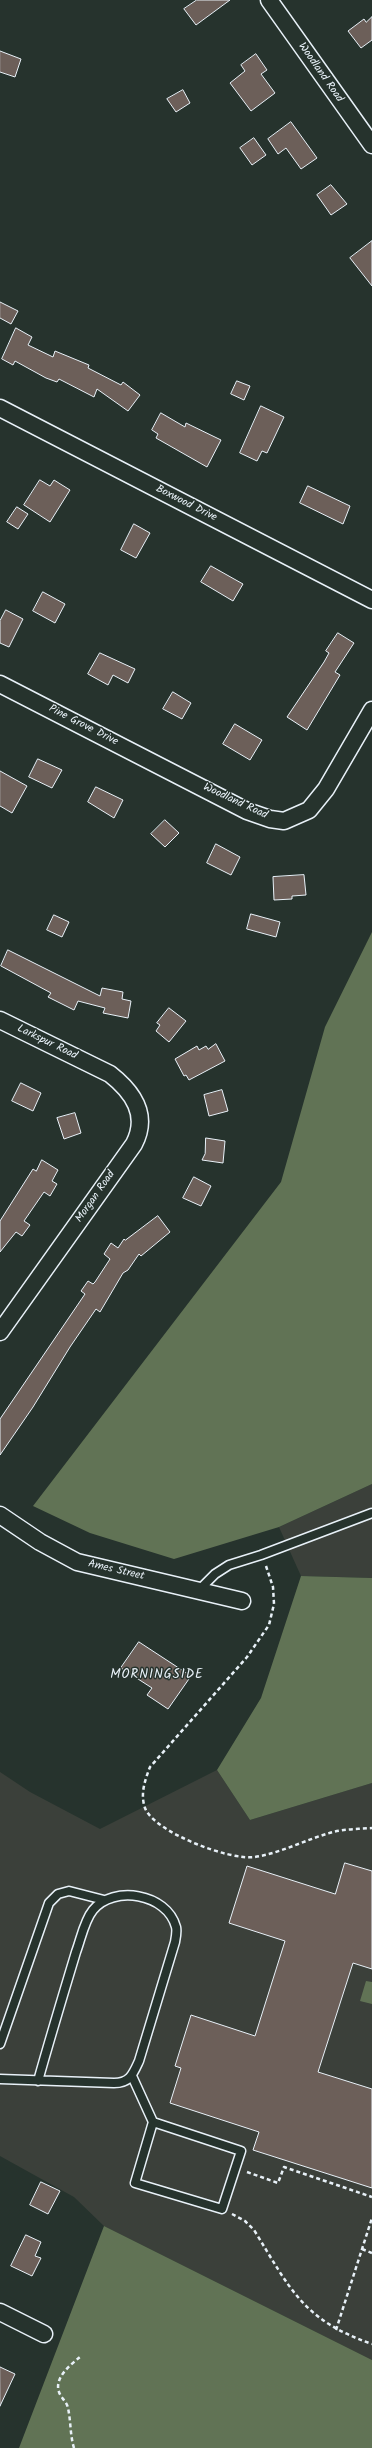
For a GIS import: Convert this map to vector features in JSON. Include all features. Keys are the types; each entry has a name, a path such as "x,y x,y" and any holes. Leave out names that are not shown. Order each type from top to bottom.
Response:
{"street":[{"name":"Woodland Road","path":"269,0 372,145"},
{"name":"Boxwood Drive","path":"0,408 372,600"},
{"name":"Pine Grove Drive","path":"0,684 165,769"},
{"name":"Woodland Road","path":"165,769 247,810 270,819 284,821 309,810 326,789 372,710"},
{"name":"Larkspur Road","path":"0,1020 94,1066"},
{"name":"Morgan Road","path":"0,1332 137,1137 140,1127 137,1104 122,1083 94,1066"},
{"name":"Ames Street","path":"0,1515 40,1542 77,1562 242,1601"},
{"path":"0,2312 44,2334"}],"lane":[{"path":"198,1590 215,1574 229,1565 261,1555 372,1513"},
{"path":"0,2044 49,1903 58,1894 69,1891 104,1900 126,1894 159,1905 170,1915 176,1928 175,1942 139,2061 132,2076 122,2083 0,2079"},
{"path":"38,2080 88,1918 104,1900"},
{"path":"132,2076 153,2122 135,2183 222,2209 241,2151 153,2122"}],"path":[{"path":"261,1555 273,1587 274,1604 269,1625 242,1663 150,1767 143,1786 145,1809 158,1824 182,1837 239,1858 255,1857 334,1832 372,1828"},
{"path":"235,2169 278,2182 284,2167 372,2197"},
{"path":"222,2209 245,2221 254,2230 295,2296 313,2314 336,2330 372,2344"},
{"path":"336,2330 372,2218"},
{"path":"362,2249 372,2252"},
{"path":"74,2448 71,2438 68,2406 60,2394 58,2385 66,2369 80,2357"}],"shaded area":[{"path":"372,1484 372,1578 301,1576 279,1527"},
{"path":"217,1770 250,1820 372,1783 372,2360 104,2226 74,2197 0,2156 0,1772 30,1792 100,1829"}],"green space":[{"path":"372,932 372,1484 279,1527 174,1559 90,1533 33,1506 281,1182 325,1027"},
{"path":"301,1576 372,1578 372,1783 250,1820 217,1770 261,1698"},
{"path":"366,1981 372,1982 372,2004 360,2001"},
{"path":"104,2226 372,2360 372,2448 19,2448"}],"building":[{"path":"197,0 230,0 196,25 184,9"},
{"path":"372,17 372,40 361,48 348,31 364,19 366,22"},
{"path":"0,51 21,59 15,77 0,72"},
{"path":"256,54 267,70 261,74 275,93 251,111 230,83 245,71 241,65"},
{"path":"183,90 190,103 176,112 167,99"},
{"path":"291,122 317,158 301,169 286,148 278,154 268,139"},
{"path":"254,138 266,155 252,165 240,148"},
{"path":"331,185 347,204 331,215 317,195"},
{"path":"372,241 372,286 350,258"},
{"path":"0,302 18,311 11,324 0,318"},
{"path":"16,328 32,337 28,345 53,357 55,351 89,365 88,368 121,385 123,382 140,395 128,411 97,389 94,397 59,379 57,382 46,378 15,361 13,365 2,359"},
{"path":"237,381 250,386 244,400 231,394"},
{"path":"261,406 284,417 267,453 262,451 257,461 240,453"},
{"path":"161,413 185,427 186,423 221,440 207,467 156,438 158,434 152,430"},
{"path":"40,480 50,486 54,480 70,490 50,522 24,505"},
{"path":"308,486 350,506 343,524 300,503"},
{"path":"17,507 28,514 18,529 7,522"},
{"path":"134,524 150,533 136,558 121,550"},
{"path":"211,566 243,584 233,601 201,582"},
{"path":"43,592 65,604 55,623 33,611"},
{"path":"6,610 23,619 9,647 0,643 0,621"},
{"path":"338,633 354,643 335,672 340,675 307,730 287,717 324,662 329,653 326,651"},
{"path":"100,653 135,669 128,683 113,675 108,685 88,674"},
{"path":"173,692 191,703 182,719 163,709"},
{"path":"235,724 262,740 250,760 223,744"},
{"path":"38,759 62,770 52,788 29,777"},
{"path":"0,771 27,786 12,813 0,806"},
{"path":"96,787 123,800 114,818 88,802"},
{"path":"165,820 179,833 165,847 151,834"},
{"path":"216,844 240,857 231,875 207,863"},
{"path":"304,875 306,895 292,896 292,899 274,900 273,877"},
{"path":"251,914 280,922 276,937 247,929"},
{"path":"54,915 69,922 62,937 47,930"},
{"path":"8,950 100,996 102,988 123,992 122,999 131,1001 128,1018 103,1013 105,1008 78,1001 74,1010 48,997 51,993 1,966"},
{"path":"169,1008 186,1021 169,1042 156,1031 160,1025 157,1023"},
{"path":"216,1044 225,1061 189,1080 186,1075 184,1076 175,1059 197,1046 199,1050 206,1046 208,1049"},
{"path":"21,1083 41,1093 33,1111 12,1101"},
{"path":"222,1090 228,1111 209,1116 204,1095"},
{"path":"75,1113 81,1133 64,1139 57,1118"},
{"path":"206,1138 225,1141 223,1163 202,1160 205,1154"},
{"path":"42,1160 58,1170 52,1181 57,1184 50,1196 44,1192 24,1221 30,1225 22,1236 16,1232 0,1252 0,1221 33,1169 36,1171"},
{"path":"194,1177 211,1186 201,1206 183,1198"},
{"path":"158,1216 170,1232 141,1256 139,1254 128,1270 123,1273 100,1312 96,1309 70,1347 33,1407 0,1455 0,1419 85,1294 81,1291 88,1281 93,1284 95,1282 110,1259 104,1254 111,1243 118,1248 124,1239 125,1240"},
{"path":"139,1642 191,1676 168,1709 147,1695 152,1688 121,1668"},
{"path":"345,1863 372,1871 372,1969 353,1963 318,2072 372,2089 372,2188 253,2150 259,2132 170,2103 181,2068 175,2066 191,2015 255,2036 285,1941 229,1923 247,1866 335,1894"},
{"path":"41,2182 60,2191 48,2214 30,2205"},
{"path":"26,2235 41,2242 35,2256 41,2258 32,2276 11,2266"},
{"path":"0,2367 15,2374 0,2406"}],"district":[{"name":"MORNINGSIDE","path":"157,1676"}]}
